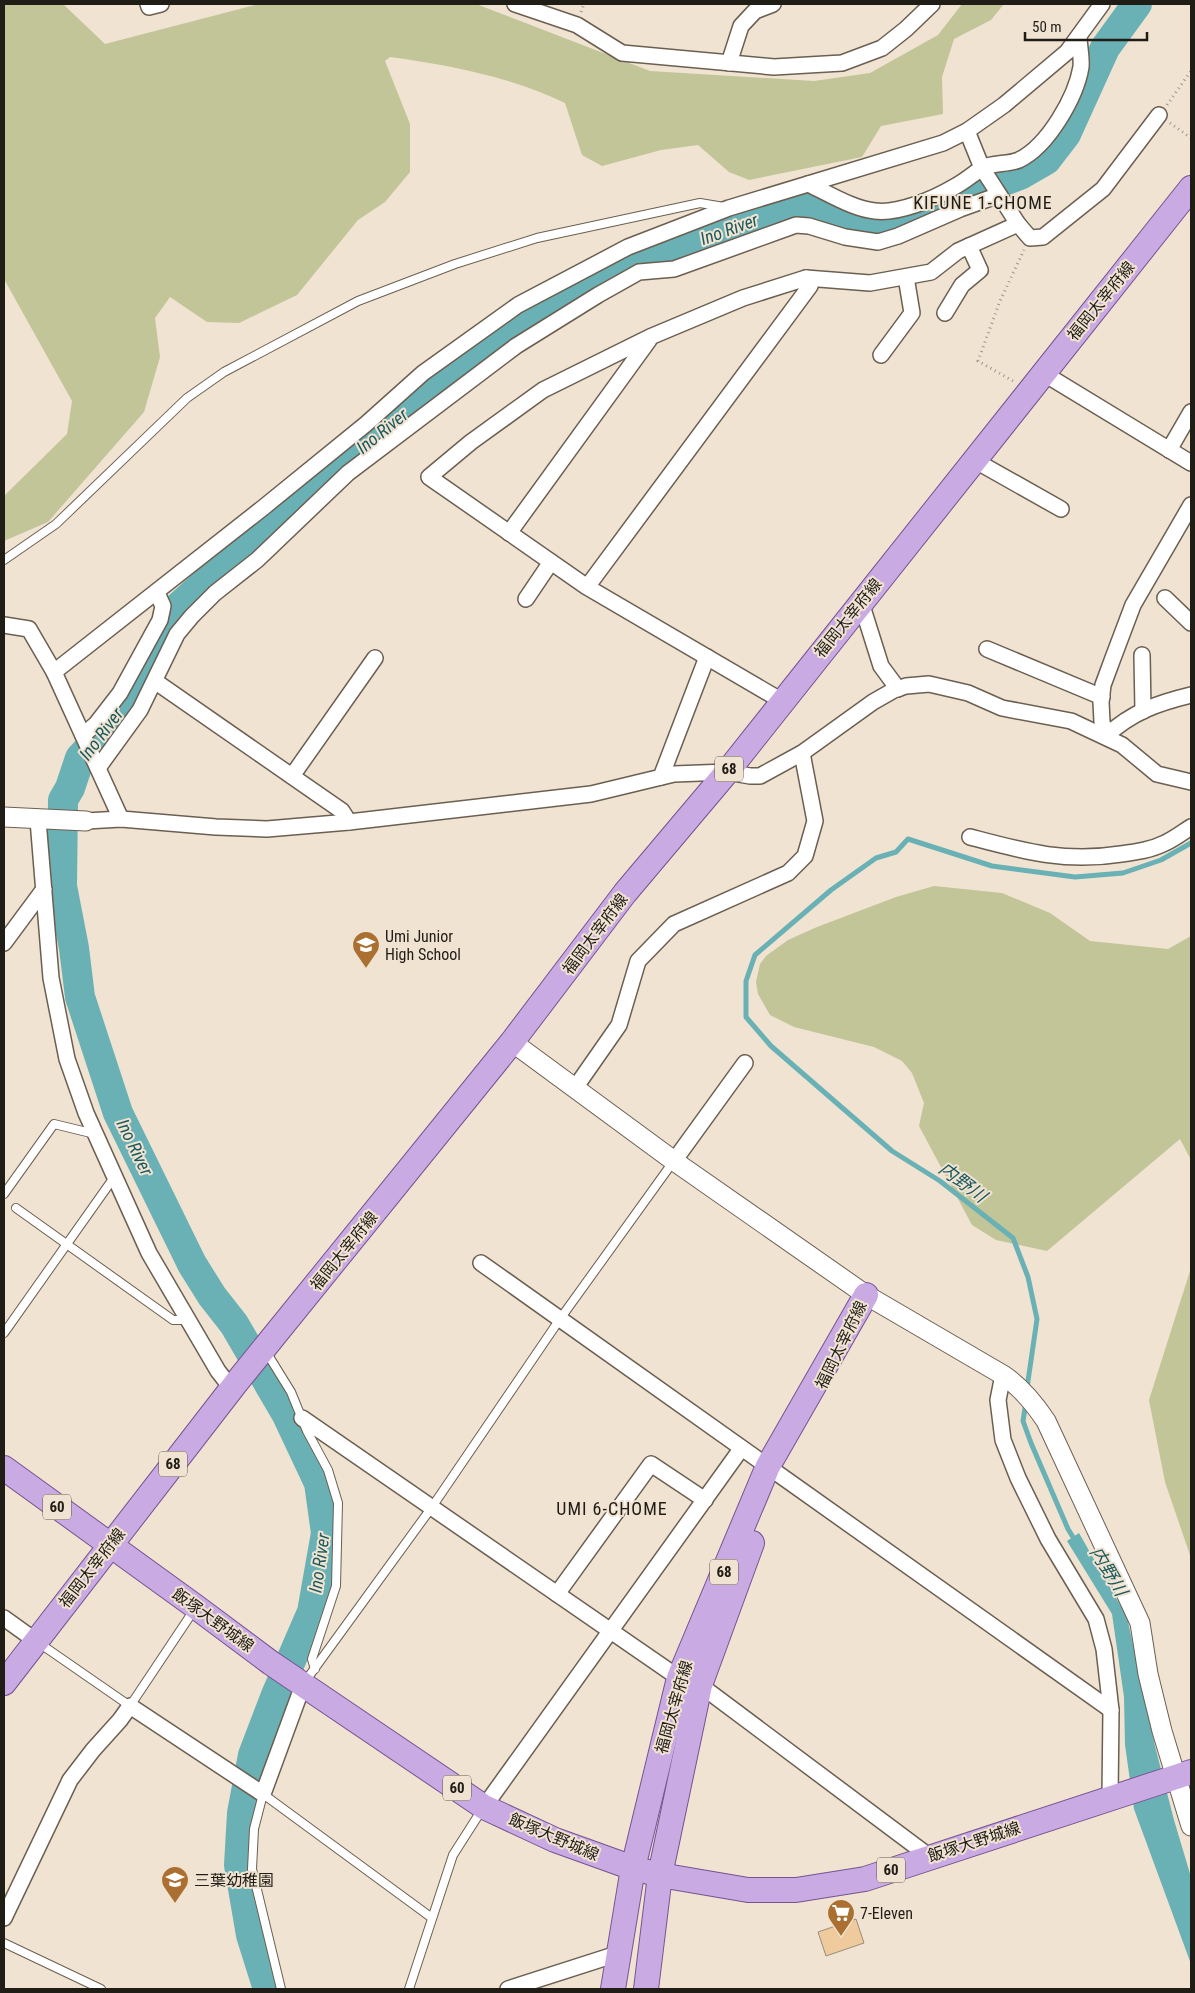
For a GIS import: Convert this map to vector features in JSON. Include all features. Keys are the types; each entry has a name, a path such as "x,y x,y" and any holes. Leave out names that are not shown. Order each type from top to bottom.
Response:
{"main road":[{"name":"福岡太宰府線","path":"4,1684 234,1386 512,1042 625,893 727,772 1191,188"},
{"name":"福岡太宰府線","path":"613,1989 633,1868 689,1681 773,1470 866,1295"},
{"name":"飯塚大野城線","path":"4,1468 271,1663 305,1678 484,1807 555,1840 633,1868 660,1875 748,1890 796,1890 865,1879 1174,1777"},
{"name":"福岡太宰府線","path":"646,1989 660,1875 689,1681"}],"street":[{"path":"148,4 149,7 161,4"},
{"path":"515,4 577,25 622,53 774,67 842,63 882,48 906,29 932,4"},
{"path":"729,63 741,26 755,11 773,4"},
{"path":"54,672 157,593 366,424 423,373 518,305 628,247 729,208 942,143 967,131 1004,105 1067,52 1102,4"},
{"path":"808,184 860,208 876,212 896,209 920,202 952,188 982,168 1018,160 1036,148 1050,134 1065,110 1081,65 1078,36"},
{"path":"967,131 982,168 1018,224 1030,238 1044,238 1103,189 1159,115"},
{"path":"98,768 140,710 177,634 203,604 257,560 348,473 516,346 598,295 640,272 674,269 796,225 809,226 845,237 878,242 999,195"},
{"path":"782,701 586,587 429,477 470,442 543,390 650,337 743,298 806,278 870,283 931,272 958,250 1018,224"},
{"path":"945,313 962,284 980,270 969,246"},
{"path":"881,355 912,313 906,277"},
{"path":"586,587 810,286 806,278"},
{"path":"509,533 650,337"},
{"path":"1036,382 1191,463"},
{"path":"1168,450 1191,412"},
{"path":"974,460 1061,509"},
{"path":"1106,736 1102,722 1103,685 1133,605 1191,506"},
{"path":"526,599 551,562"},
{"path":"83,735 96,724 120,693 160,620 163,606 157,593"},
{"path":"1165,598 1191,623"},
{"path":"858,606 864,612 881,666 898,689"},
{"path":"4,625 30,629 54,672 121,819"},
{"path":"987,649 1102,697"},
{"path":"1142,654 1143,711"},
{"path":"662,777 707,657"},
{"path":"292,776 376,658"},
{"path":"159,684 342,811 349,822"},
{"path":"4,817 38,820 121,819 216,827 268,829 349,822 592,794 674,774 727,772 760,776 802,753 873,702 898,689 929,684 968,693 1002,708 1071,721 1122,745 1157,774 1191,782"},
{"path":"1106,736 1122,722 1158,703 1191,695"},
{"path":"575,1088 619,1025 638,960 674,924 788,873 805,856 815,821 802,753"},
{"path":"38,820 51,978 67,1059 86,1113 149,1253 188,1320 234,1386"},
{"path":"970,837 1022,851 1058,857 1086,857 1140,852 1165,843 1191,827"},
{"path":"4,943 44,889"},
{"path":"512,1042 674,1161 866,1295 1010,1379 1046,1421 1140,1623 1162,1731 1174,1777 1191,1826"},
{"path":"674,1161 745,1063"},
{"path":"480,1263 1111,1710"},
{"path":"1010,1379 998,1400 1003,1440 1018,1478 1048,1539 1096,1619 1104,1649 1111,1710 1112,1797"},
{"path":"302,1418 611,1631 689,1681 930,1857"},
{"path":"484,1807 740,1449"},
{"path":"557,1594 651,1464 705,1500"},
{"path":"4,1618 36,1641"},
{"path":"4,1918 70,1780 130,1706 259,1791 305,1678"},
{"path":"514,1989 620,1953"}],"lane":[{"path":"4,560 56,524 187,398 224,372 358,301 455,264 537,238 700,203 729,208"},
{"path":"4,1194 54,1124 96,1135"},
{"path":"305,1678 432,1507 560,1319 674,1161"},
{"path":"4,1332 115,1176"},
{"path":"16,1208 68,1243 173,1320 188,1320"},
{"path":"265,1349 291,1392 328,1470 338,1503 336,1586 305,1678"},
{"path":"36,1641 130,1706 196,1607"},
{"path":"282,1989 252,1869 254,1829 259,1791 432,1918"},
{"path":"409,1989 453,1856 484,1807"},
{"path":"4,1943 101,1989"}],"path":[{"path":"1191,71 1159,115 1191,138"},
{"path":"1030,238 1000,302 978,361 1036,382"}],"green space":[{"path":"4,4 63,4 105,44 259,4 476,4 650,71 814,81 870,73 938,35 962,4 1004,4 991,20 954,39 942,77 943,114 881,126 862,157 749,180 729,172 698,145 661,150 602,166 582,155 565,103 524,86 480,73 390,57 385,61 410,124 410,172 385,202 358,220 297,295 239,323 207,322 170,297 155,318 160,357 144,412 48,522 4,541 4,496 67,434 72,401 4,279"},
{"path":"934,886 1002,893 1050,913 1090,941 1168,949 1191,936 1191,1160 1180,1139 1047,1251 996,1240 972,1225 919,1126 924,1103 912,1073 902,1061 874,1047 794,1027 770,1015 758,994 756,982 760,964 766,956 788,940 896,897"},
{"path":"1191,1268 1191,1558 1165,1482 1149,1400"}],"water":[{"path":"1079,1533 1127,1617 1155,1746 1191,1877 1191,1964 1134,1809 1125,1745 1124,1697 1112,1614 1067,1541"}],"building":[{"name":"7-Eleven","path":"856,1919 864,1943 826,1956 818,1932"}],"waterway":[{"name":"Ino River","path":"268,1989 251,1935 239,1865 242,1813 253,1755 276,1695 312,1612 326,1533 319,1483 287,1415 234,1324 212,1296 192,1264 118,1113 80,997 74,948 62,886 63,800 70,788 80,758 107,729 142,677 174,611 232,559 320,487 344,461 518,322 633,263 791,206 817,207 866,223 884,225 1020,175 1046,160 1066,134 1105,48 1137,4"},
{"name":"内野川","path":"1027,1388 1037,1319 1028,1277 1013,1238 940,1181 892,1151 771,1046 746,1017 746,981 755,955 831,890 876,858 896,852 908,839 992,866 1075,877 1123,873 1161,860 1191,843"},
{"name":"内野川","path":"1026,1402 1023,1421 1068,1529 1076,1542"}],"place":[{"name":"Umi Junior High School","path":"366,969"},
{"name":"三葉幼稚園","path":"175,1904"},
{"name":"7-Eleven","path":"841,1937"}],"district":[{"name":"KIFUNE 1-CHOME","path":"983,202"},
{"name":"UMI 6-CHOME","path":"612,1508"}]}
